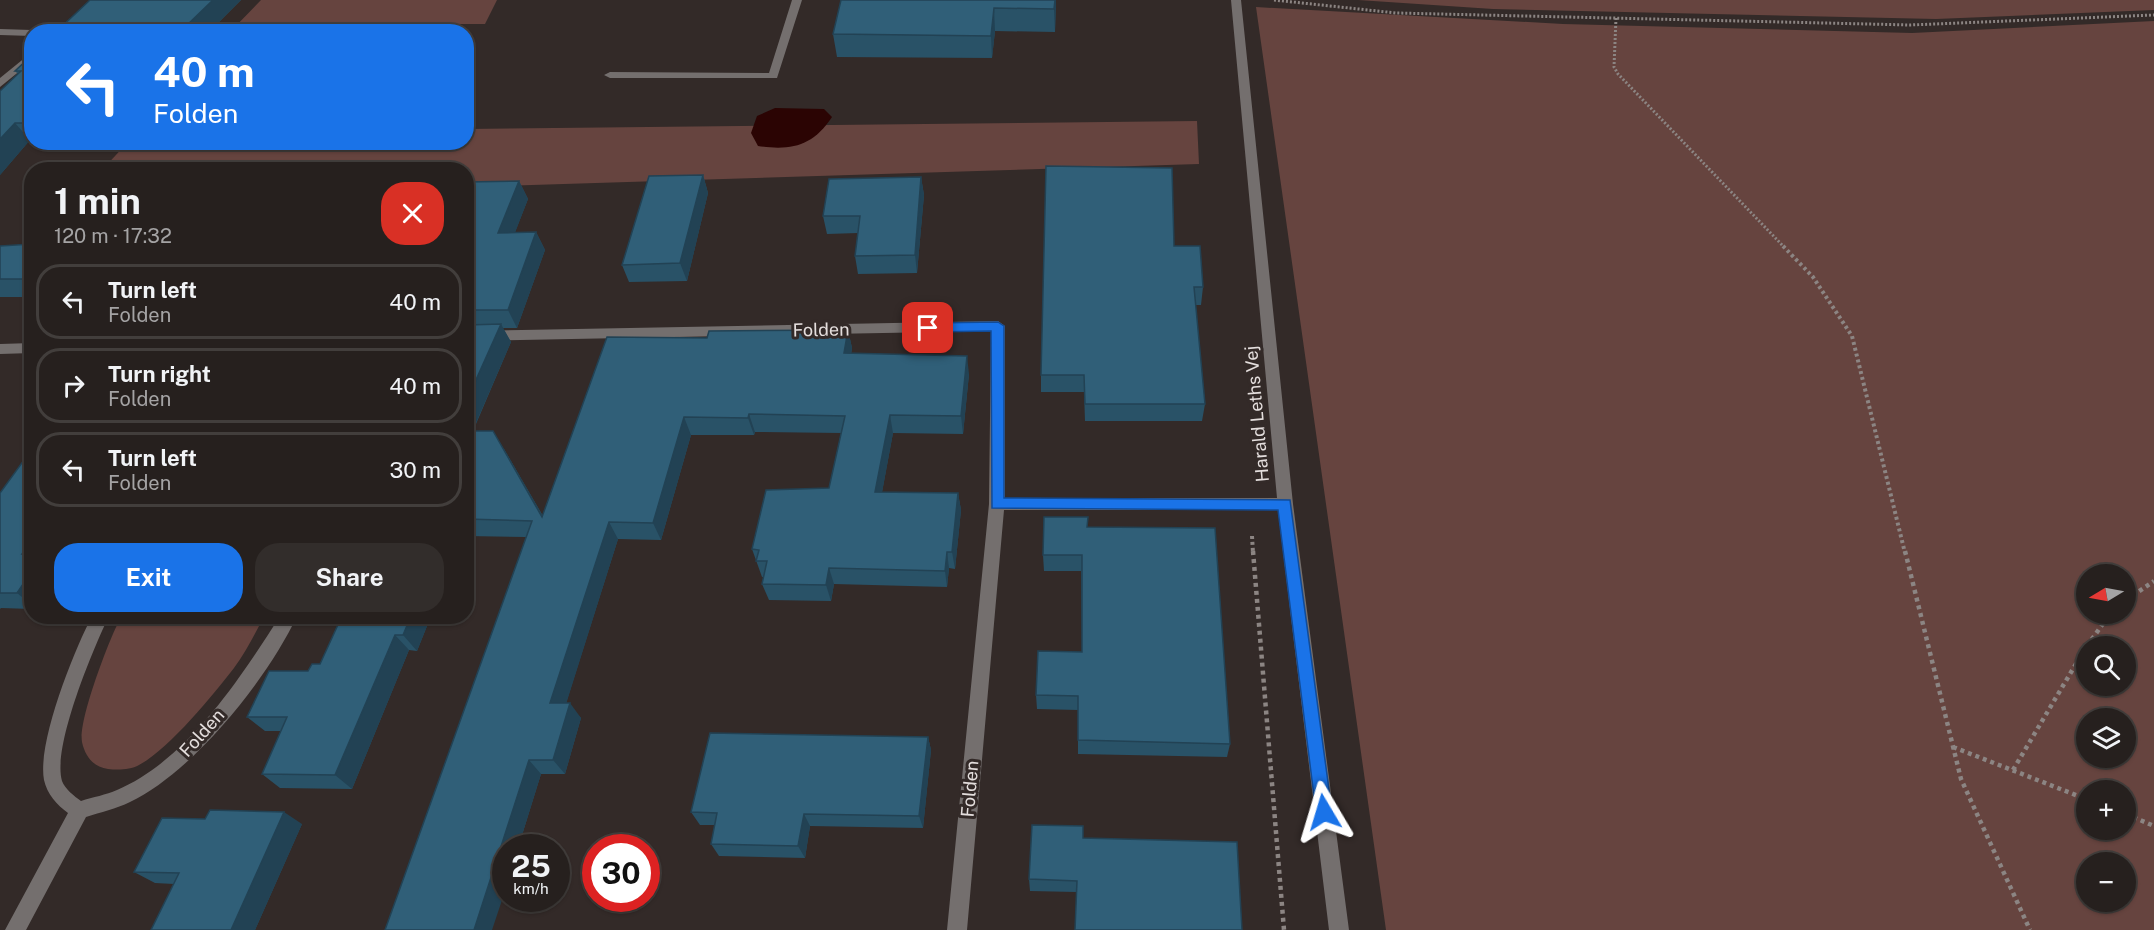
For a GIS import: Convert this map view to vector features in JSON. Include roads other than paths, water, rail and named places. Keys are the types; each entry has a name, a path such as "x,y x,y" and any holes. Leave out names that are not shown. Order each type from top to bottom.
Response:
{"street":[{"path":"610,75 773,75 797,0"},
{"name":"Harald Leths Vej","path":"1236,0 1285,504 1339,930"},
{"path":"0,32 24,33"},
{"path":"0,84 24,62"},
{"name":"Folden","path":"474,336 998,326 997,504 957,930"},
{"path":"0,350 24,348"},
{"path":"997,504 1285,504"},
{"path":"15,930 80,810 63,799 52,779 58,729 74,680 98,624"},
{"name":"Folden","path":"80,810 123,796 176,761 248,682 284,624"}]}
